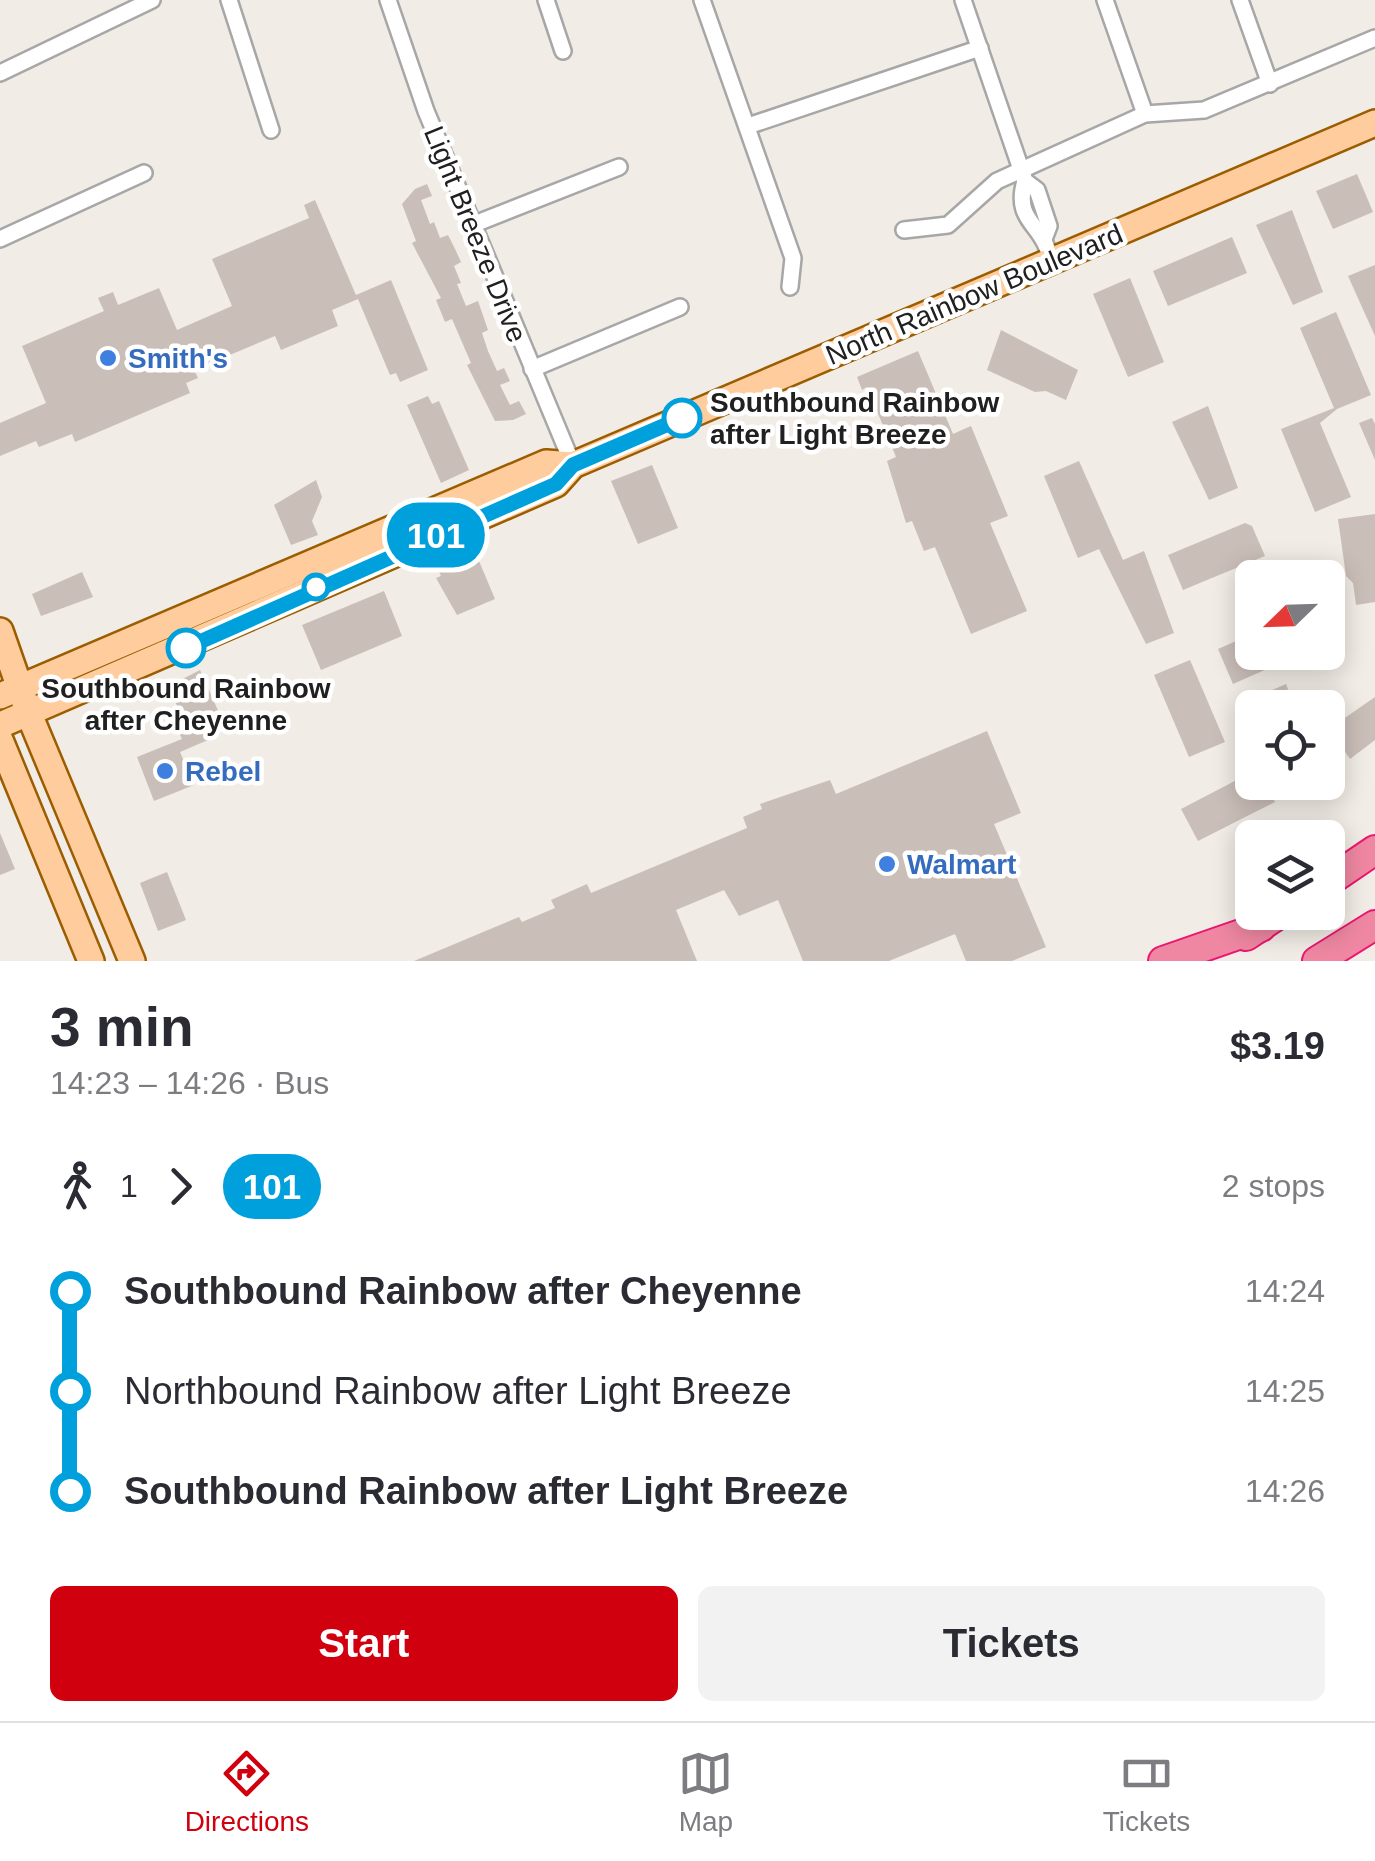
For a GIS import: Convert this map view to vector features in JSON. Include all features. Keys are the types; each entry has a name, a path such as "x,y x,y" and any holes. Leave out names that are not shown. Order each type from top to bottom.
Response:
{"highway":[{"path":"1345,870 1375,850"},
{"path":"1317,961 1375,924"},
{"path":"1163,961 1245,930"},
{"path":"1206,961 1256,930"},
{"path":"1348,961 1375,943"}],"main road":[{"name":"North Rainbow Boulevard","path":"10,692 395,540 556,484 573,465 1048,250 1375,122"},
{"name":"North Rainbow Boulevard","path":"0,725 72,696 395,540"},
{"path":"0,630 10,692 29,714 132,961"},
{"path":"44,749 58,713 72,696"},
{"path":"0,740 91,961"}],"street":[{"path":"0,73 152,0"},
{"path":"229,0 272,130"},
{"name":"Light Breeze Drive","path":"388,0 426,110 573,465"},
{"path":"546,0 563,52"},
{"path":"702,0 793,258 790,287"},
{"path":"963,0 1024,175 1021,196 1032,231 1048,250"},
{"path":"1105,0 1145,114"},
{"path":"1240,0 1270,84"},
{"path":"904,230 948,225 997,180 1024,175 1145,114 1204,110 1375,38"},
{"path":"748,126 980,48"},
{"path":"472,225 619,167"},
{"path":"0,240 144,174"},
{"path":"532,370 680,308"}],"building":[{"path":"1357,174 1373,212 1333,229 1316,191"},
{"path":"427,184 432,196 421,200 430,224 434,222 440,238 448,235 461,262 454,266 466,306 478,301 488,330 482,333 488,351 497,371 504,368 510,381 500,385 510,405 519,401 526,414 513,420 495,421 467,365 471,363 452,319 445,322 436,300 441,298 412,243 416,241 402,204 415,189"},
{"path":"315,200 356,295 391,280 428,370 400,382 396,373 390,375 358,299 332,310 338,326 281,350 275,336 194,370 198,378 186,383 190,393 75,442 72,434 39,447 36,441 0,456 0,423 46,403 22,346 104,311 98,298 113,292 118,305 159,288 177,330 232,306 212,259 309,218 304,205"},
{"path":"1292,210 1323,292 1293,305 1256,225"},
{"path":"1232,237 1247,273 1168,306 1153,271"},
{"path":"1375,265 1375,336 1348,276"},
{"path":"1130,278 1164,362 1128,377 1093,294"},
{"path":"1336,312 1371,395 1337,409 1320,423 1351,497 1315,512 1281,429 1334,408 1300,328"},
{"path":"1001,330 1078,370 1066,400 1046,391 1035,392 987,370"},
{"path":"918,351 953,434 971,426 1008,516 990,523 1027,611 971,634 935,547 924,551 912,521 906,523 887,461 896,457 867,387 862,390 857,377"},
{"path":"428,396 432,404 439,401 469,470 441,483 407,405"},
{"path":"1208,406 1238,488 1209,500 1172,422"},
{"path":"1372,418 1375,424 1375,460 1359,423"},
{"path":"1079,461 1123,560 1144,551 1174,633 1146,644 1099,549 1078,558 1044,476"},
{"path":"652,465 678,528 638,544 611,481"},
{"path":"316,480 322,497 312,521 318,535 291,545 274,505"},
{"path":"1375,514 1375,602 1356,605 1353,583 1346,576 1338,519"},
{"path":"1245,523 1252,526 1265,556 1235,560 1235,568 1183,590 1168,555"},
{"path":"471,542 495,599 457,615 436,578 441,576 433,559"},
{"path":"82,572 93,597 41,616 32,594"},
{"path":"384,591 402,636 321,670 302,625"},
{"path":"1235,642 1235,670 1265,670 1233,684 1218,649"},
{"path":"1190,660 1225,742 1189,757 1154,675"},
{"path":"200,670 224,724 212,729 215,737 180,752 194,785 154,801 137,757 182,739 171,714 179,711 169,686"},
{"path":"1375,697 1375,740 1350,759 1345,752 1345,718"},
{"name":"Walmart","path":"987,731 1021,813 994,824 1046,947 1012,961 966,961 955,934 889,961 803,961 778,900 739,916 724,890 676,910 697,961 414,961 519,917 522,922 555,908 551,900 587,884 591,893 747,828 743,817 762,809 760,804 830,780 836,794"},
{"path":"1235,781 1235,800 1275,802 1198,841 1181,809"},
{"path":"0,833 15,869 0,875"},
{"path":"167,872 186,920 158,931 140,883"}],"bus line":[{"name":"101","path":"186,648 556,484 573,465 682,418"}],"place":[{"name":"Smith's","path":"108,358"},
{"name":"Southbound Rainbow after Light Breeze","path":"682,418"},
{"name":"Southbound Rainbow after Cheyenne","path":"186,648"},
{"name":"Rebel","path":"165,771"},
{"name":"Walmart","path":"887,864"}]}
